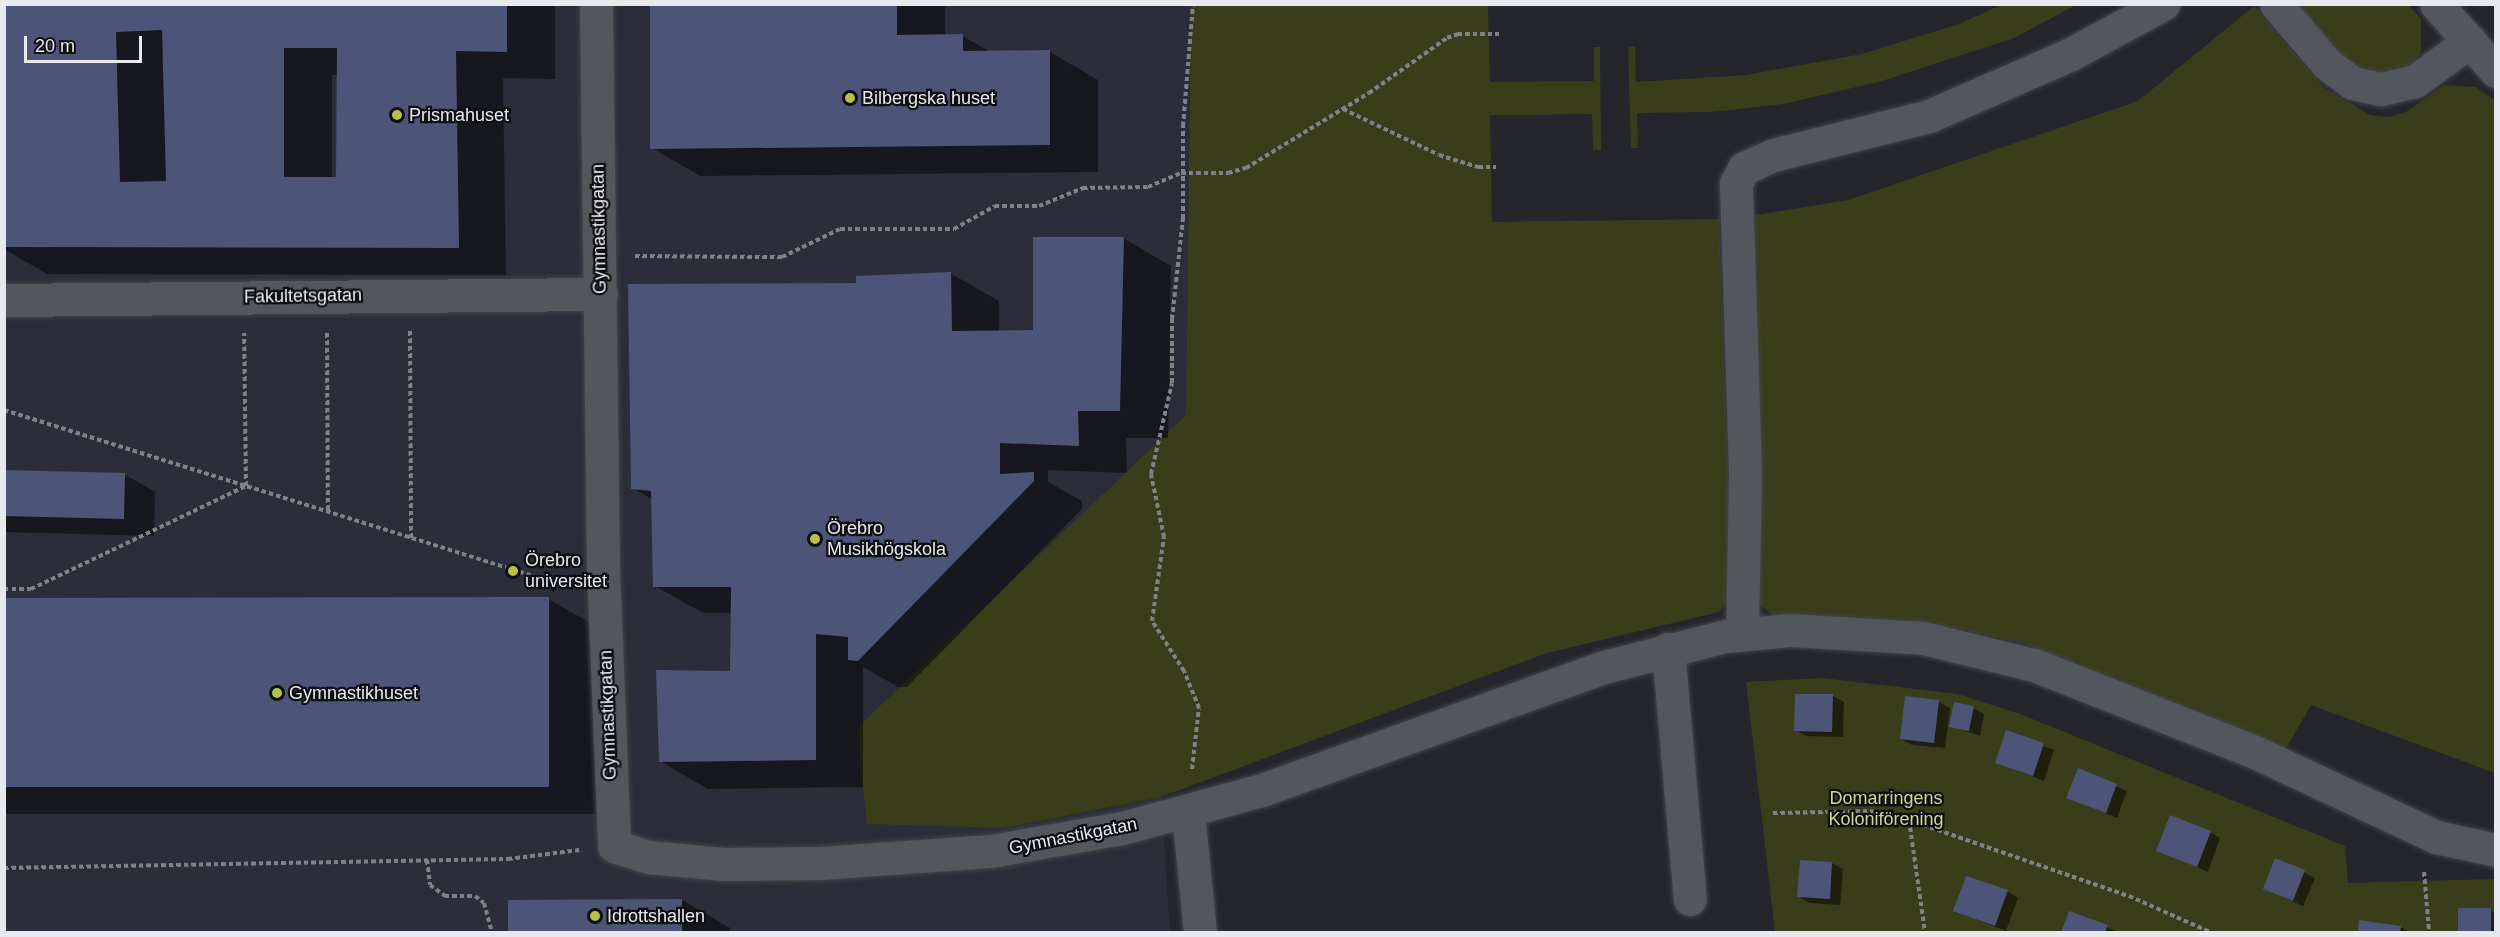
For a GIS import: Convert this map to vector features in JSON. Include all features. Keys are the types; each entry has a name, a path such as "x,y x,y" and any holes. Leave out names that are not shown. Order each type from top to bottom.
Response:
{"street":[{"name":"Gymnastikgatan","path":"596,4 604,598 614,846 648,857 724,864 904,860 991,851 1188,812 1262,790 1508,699 1668,649 1742,634 1822,630 1923,638 2034,665 2257,753 2436,837 2496,850"},
{"path":"1742,634 1745,471 1736,183 1744,168 1773,155 1929,116 2072,54 2163,4"},
{"path":"2276,4 2327,64 2352,83 2381,89 2415,81 2470,41"},
{"path":"2436,4 2496,71"},
{"name":"Fakultetsgatan","path":"4,300 410,294 601,294"},
{"path":"1668,649 1690,899"},
{"path":"1188,812 1200,933"}],"path":[{"path":"1188,812 1199,708 1184,671 1152,621 1164,537 1151,474 1172,383 1172,319 1183,218 1181,173 1193,4"},
{"path":"600,256 782,257 840,230 954,230 995,206 1039,206 1083,188 1148,187 1181,173 1228,173 1246,168 1447,38 1458,34 1499,34"},
{"path":"1342,108 1438,155 1478,167 1496,167"},
{"path":"410,294 411,538"},
{"path":"243,296 246,486"},
{"path":"326,296 328,512"},
{"path":"4,410 604,598"},
{"path":"4,589 31,589 246,486"},
{"path":"1773,813 1871,811 1909,820 2129,896 2210,933"},
{"path":"1909,820 1925,933"},
{"path":"2421,829 2428,933"},
{"path":"4,868 508,859 614,846"},
{"path":"427,860 430,885 445,896 475,896 483,903 492,933"}],"shaded area":[{"name":"Örebro universitet","path":"5,5 1191,5 1186,415 857,728 1005,828 1161,797 1170,932 5,932"}],"green space":[{"path":"2003,4 2076,5 2014,38 1882,81 1784,104 1710,112 1637,113 1638,148 1631,148 1628,47 1635,46 1636,82 1746,75 1862,54 1959,24"},
{"path":"1191,5 1488,5 1490,82 1594,81 1594,47 1600,47 1601,150 1593,150 1592,114 1490,115 1492,222 1719,219 1732,581 1729,598 1719,612 1547,653 1161,797 1005,828 867,824 857,728 1186,415"},
{"path":"2295,5 2409,5 2421,19 2421,52 2410,69 2376,79 2348,63"},
{"path":"2254,6 2323,87 2370,115 2389,117 2406,112 2444,85 2476,87 2496,101 2495,773 2311,705 2286,749 2023,643 1946,627 1867,618 1775,617 1760,605 1750,216 1848,200 2138,101"},
{"name":"Domarringens Koloniförening","path":"1822,678 1958,694 2020,714 2345,846 2348,883 2495,879 2495,932 1775,932 1746,682"}],"building":[{"name":"Prismahuset","path":"4,4 507,4 507,52 456,51 459,248 4,247","holes":["162,30 166,181 120,182 116,32","284,48 337,48 336,177 284,177"]},
{"name":"Bilbergska huset","path":"650,4 897,4 897,35 963,34 963,51 1050,50 1050,145 650,149"},
{"name":"Örebro Musikhögskola","path":"1033,237 1124,237 1120,411 1078,411 1079,446 1000,443 1000,474 1034,472 1034,481 858,661 848,660 848,637 816,634 816,760 659,762 656,670 730,671 731,587 653,587 651,491 631,489 628,284 856,283 856,276 951,272 952,331 1033,330"},
{"path":"4,470 125,473 124,519 4,516"},
{"name":"Gymnastikhuset","path":"549,597 549,787 4,787 4,598"},
{"path":"1795,694 1833,694 1832,732 1794,731"},
{"path":"1905,696 1939,700 1934,743 1900,739"},
{"path":"1954,702 1974,706 1969,731 1949,727"},
{"path":"2006,730 2044,743 2033,776 1995,763"},
{"path":"2078,768 2117,784 2106,813 2066,798"},
{"path":"2170,815 2211,831 2197,867 2156,851"},
{"path":"2275,858 2305,870 2293,901 2263,889"},
{"path":"1800,860 1832,862 1830,899 1797,897"},
{"path":"1966,876 2008,890 1995,926 1953,911"},
{"name":"Idrottshallen","path":"682,899 682,932 508,932 508,900"},
{"path":"2458,908 2491,908 2491,932 2458,932"},
{"path":"2069,911 2108,925 2105,932 2061,932"},
{"path":"2359,920 2401,926 2400,932 2358,932"}],"place":[{"name":"Bilbergska huset","path":"850,98"},
{"name":"Prismahuset","path":"397,115"},
{"name":"Örebro Musikhögskola","path":"815,539"},
{"name":"Örebro universitet","path":"513,571"},
{"name":"Gymnastikhuset","path":"277,693"},
{"name":"Idrottshallen","path":"595,916"}]}
